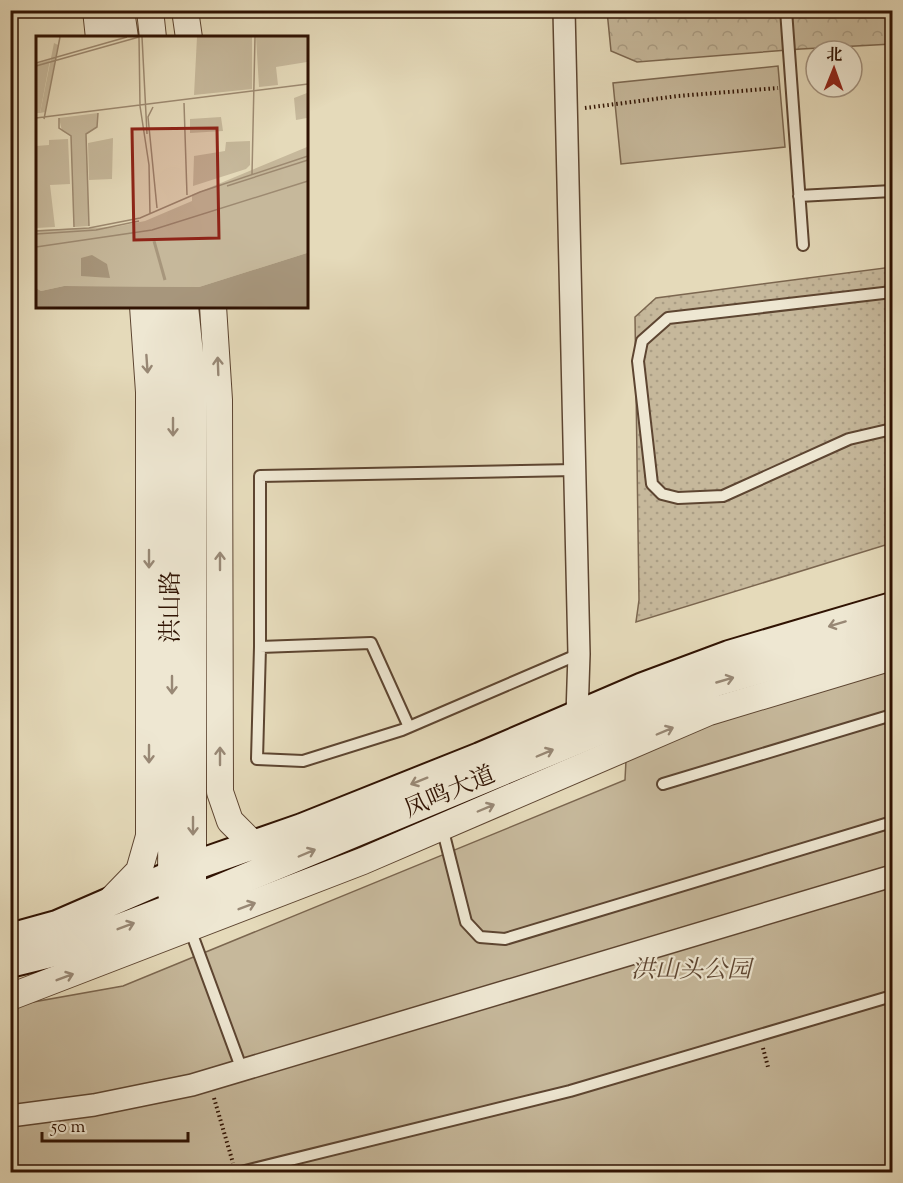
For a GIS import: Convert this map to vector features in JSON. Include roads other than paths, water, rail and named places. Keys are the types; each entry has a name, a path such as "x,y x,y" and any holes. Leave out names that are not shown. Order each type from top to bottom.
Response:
{"main road":[{"name":"凤鸣大道","path":"10,938 57,925 182,872 336,815 643,687 729,655 892,607"},
{"name":"凤鸣大道","path":"10,963 63,950 185,912 716,682 892,631"}],"street":[{"path":"96,10 99,36"},
{"path":"121,10 125,36"},
{"path":"150,10 153,36"},
{"path":"185,10 189,36"},
{"path":"564,10 579,654 577,716"},
{"path":"107,904 138,871 149,836 149,392 143,308"},
{"name":"洪山路","path":"164,308 173,386 182,872 185,912"},
{"name":"洪山路","path":"182,872 193,382 185,308"},
{"path":"213,308 219,400 220,792 230,821 254,845"},
{"path":"10,997 17,996 185,912 363,861 709,712 892,657"},
{"path":"10,1116 94,1105 192,1085 892,876"}],"lane":[{"path":"786,10 803,245"},
{"path":"799,196 892,190"},
{"path":"892,292 668,318 642,341 638,361 652,484 662,494 678,498 723,496 849,439 892,429"},
{"path":"575,470 261,476 257,759 303,761 409,727 579,654"},
{"path":"260,647 371,643 409,727"},
{"path":"663,784 892,715"},
{"path":"442,827 466,922 480,937 505,939 892,822"},
{"path":"185,912 242,1070"},
{"path":"241,1173 286,1168 570,1091 892,996"}],"park label":[{"name":"洪山头公园","path":"691,971"}]}
